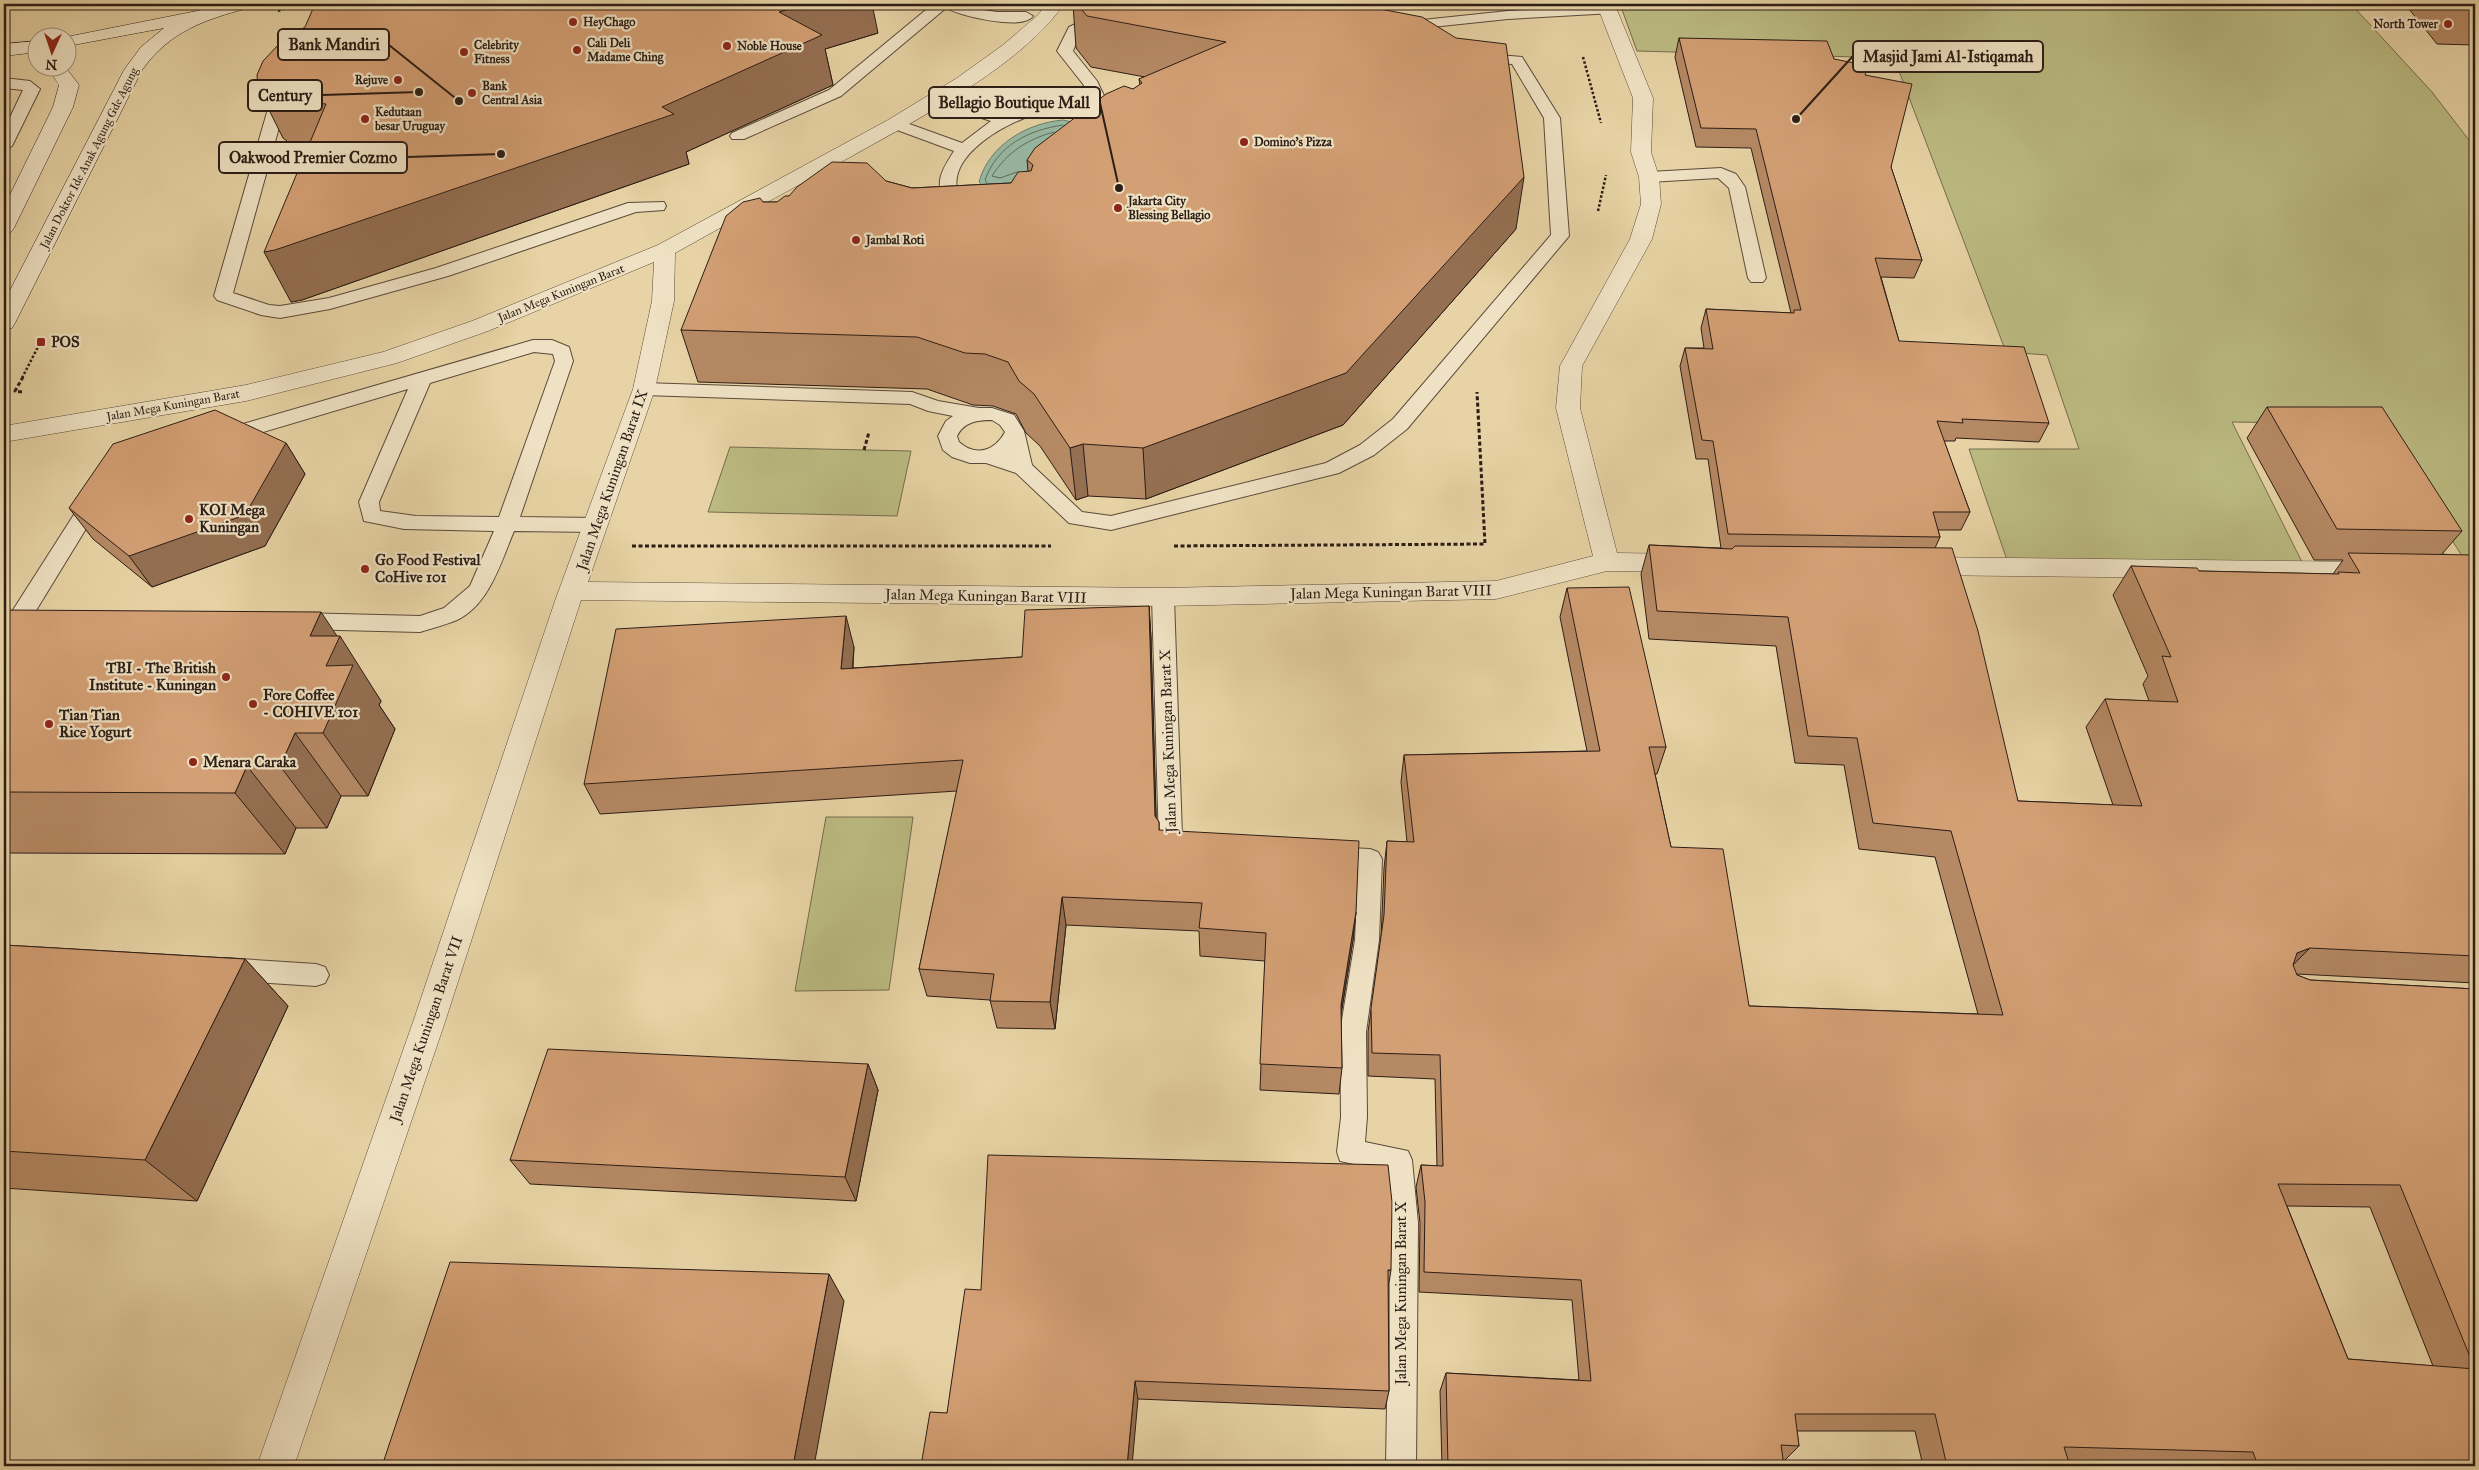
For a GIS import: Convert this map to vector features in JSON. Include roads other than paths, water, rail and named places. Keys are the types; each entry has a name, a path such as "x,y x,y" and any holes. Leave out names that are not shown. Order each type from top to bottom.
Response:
{"street":[{"path":"78,38 199,16 242,4"},
{"path":"1604,7 1643,98 1641,152 1649,177 1651,204 1641,239 1571,366 1568,408 1607,562"},
{"name":"Jalan Mega Kuningan Barat","path":"4,434 246,393 389,358 480,326 665,250 895,124 937,99 1010,49 1042,13"},
{"name":"Jalan Doktor Ide Anak Agung Gde Agung","path":"4,323 134,70 147,49 170,31 199,16"},
{"path":"4,50 28,50"},
{"path":"4,228 63,107 69,85 64,78"},
{"name":"Jalan Mega Kuningan Barat IX","path":"572,592 644,389 663,301 665,250"},
{"name":"Jalan Mega Kuningan Barat VIII","path":"572,592 1163,597 1496,590 1607,562 1706,563"},
{"path":"1894,565 2396,572"},
{"name":"Jalan Mega Kuningan Barat VII","path":"276,1466 429,1022 572,592"}],"lane":[{"path":"738,136 835,93 942,4"},
{"path":"950,4 959,8 1006,18 1042,13"},
{"path":"1014,4 1042,13"},
{"path":"1387,27 1508,15 1571,13 1604,7"},
{"path":"1097,18 1074,30 1065,51 1074,65 1088,76 1097,90 1100,104 1128,129"},
{"path":"978,414 959,421 949,433 948,441 957,452 966,456 988,457 1022,468 1076,518 1110,523 1332,468 1367,450 1400,424 1560,236 1552,118 1517,60 1462,57"},
{"path":"287,70 223,296 273,311 330,303 442,272 634,207 658,206"},
{"path":"4,83 24,84 32,89 4,146"},
{"path":"937,99 1003,120"},
{"path":"985,207 965,203 951,196 946,184 950,170 964,149 1003,120 1033,110 1066,104 1100,104"},
{"path":"1106,133 1115,118"},
{"path":"895,124 964,149"},
{"path":"1649,177 1721,173 1730,178 1737,187 1757,278"},
{"path":"928,188 946,184"},
{"path":"205,442 533,346 552,346 562,351 564,361 507,524 479,590 450,614 420,624 283,621"},
{"path":"422,379 369,502 371,516 391,522 596,525"},
{"path":"644,389 912,398 936,407 998,416 1012,426 1022,468"},
{"path":"936,407 949,433"},
{"path":"988,457 1007,447 1012,441 1014,433"},
{"path":"22,616 103,486 110,479"},
{"name":"Jalan Mega Kuningan Barat X","path":"1163,597 1171,845 1210,848"},
{"name":"Jalan Mega Kuningan Barat X","path":"1306,855 1370,859 1367,940 1352,1032 1354,1118 1350,1152 1398,1160 1404,1223 1401,1466"},
{"path":"199,967 316,974"}],"water":[{"path":"1063,120 1072,122 1030,179 987,190 979,182 991,157 1011,138 1036,126"}],"place":[{"name":"HeyChago","path":"573,22"},
{"name":"North Tower","path":"2448,24"},
{"name":"Noble House","path":"727,46"},
{"name":"Cali Deli Madame Ching","path":"577,50"},
{"name":"Celebrity Fitness","path":"464,52"},
{"name":"Rejuve","path":"398,80"},
{"name":"Century","path":"419,92"},
{"name":"Bank Central Asia","path":"472,93"},
{"name":"Bank Mandiri","path":"459,101"},
{"name":"Kedutaan besar Uruguay","path":"365,119"},
{"name":"Masjid Jami Al-Istiqamah","path":"1796,119"},
{"name":"Domino's Pizza","path":"1244,142"},
{"name":"Oakwood Premier Cozmo","path":"501,154"},
{"name":"Bellagio Boutique Mall","path":"1119,188"},
{"name":"Jakarta City Blessing Bellagio","path":"1118,208"},
{"name":"Jambal Roti","path":"856,240"},
{"name":"POS","path":"41,342"},
{"name":"KOI Mega Kuningan","path":"189,519"},
{"name":"Go Food Festival CoHive 101","path":"365,569"},
{"name":"TBI - The British Institute - Kuningan","path":"226,677"},
{"name":"Fore Coffee - COHIVE 101","path":"253,704"},
{"name":"Tian Tian Rice Yogurt","path":"49,724"},
{"name":"Menara Caraka","path":"193,762"}]}
